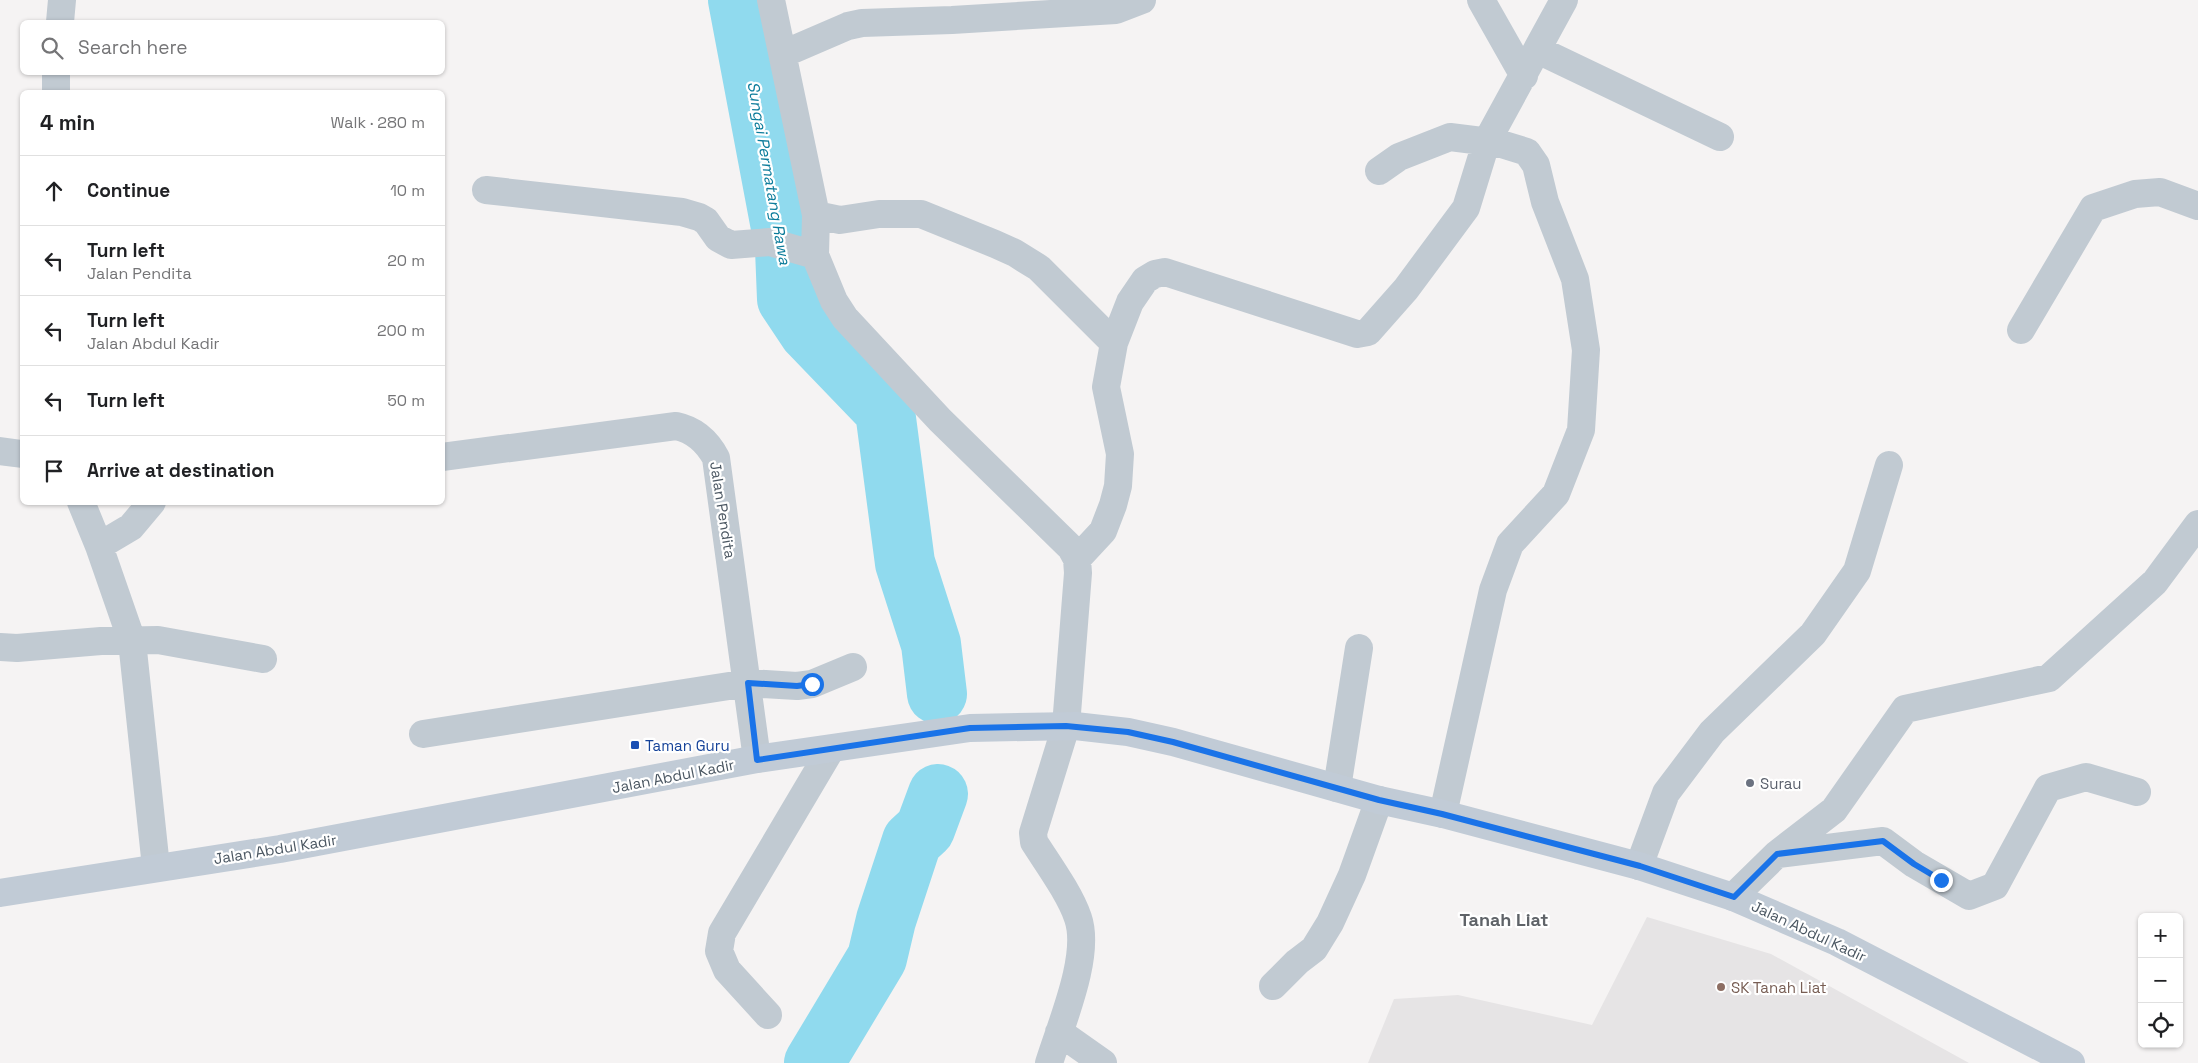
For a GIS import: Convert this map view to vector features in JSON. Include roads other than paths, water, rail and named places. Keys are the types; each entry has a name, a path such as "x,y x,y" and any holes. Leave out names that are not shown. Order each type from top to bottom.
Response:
{"main road":[{"name":"Jalan Abdul Kadir","path":"0,893 280,849 757,760 970,728 1066,726 1128,732 1173,742 1379,800 1442,814 1640,866 1734,897 1837,942 2071,1063"}],"street":[{"path":"60,20 62,0"},
{"path":"771,0 816,216 808,253 834,301 845,318 940,420 1071,548 1077,559 1078,574 1066,726 1033,834 1034,842 1078,917 1083,940 1080,966 1049,1063"},
{"path":"783,54 848,26 862,23 952,20 1116,10 1142,0"},
{"path":"1481,0 1524,76"},
{"path":"1077,559 1103,531 1113,506 1118,486 1120,454 1106,387 1114,342 1130,302 1145,280 1155,274 1165,272 1357,334 1368,332 1406,289 1466,208 1486,143 1564,0"},
{"path":"1538,50 1720,138"},
{"path":"56,75 56,90"},
{"path":"1379,171 1399,157 1450,137 1498,143 1527,152 1536,165 1545,202 1575,279 1586,350 1581,430 1556,494 1510,544 1493,590 1442,814"},
{"path":"486,190 682,212 706,221 718,238 731,245 770,242 808,253"},
{"path":"2022,330 2093,208 2134,194 2160,192 2198,206"},
{"path":"816,216 840,220 879,214 921,214 995,244 1015,253 1039,268 1114,342"},
{"name":"Jalan Pendita","path":"445,457 676,426 685,428 699,436 711,447 716,458 757,760"},
{"path":"0,452 20,454"},
{"path":"1640,866 1666,793 1712,732 1813,634 1857,570 1889,465"},
{"path":"82,505 99,546 132,641 156,868"},
{"path":"99,546 132,527 150,505"},
{"path":"1734,897 1777,854 1834,810 1905,709 2049,678 2155,582 2198,524"},
{"path":"0,647 17,648 158,640 263,659"},
{"path":"1337,788 1359,648"},
{"path":"423,734 748,683 797,686 812,684 853,667"},
{"path":"768,1015 727,970 720,951 722,933 831,749"},
{"path":"1777,854 1883,841 1914,864 1969,896 1995,886 2048,788 2086,777 2137,792"},
{"path":"1272,986 1314,949 1330,922 1352,874 1379,800"},
{"path":"1059,1032 1103,1063"}],"waterway":[{"name":"Sungai Permatang Rawa","path":"738,0 785,249 787,299 809,332 885,411 905,563 931,644 937,694"},
{"name":"Sungai Permatang Rawa","path":"814,1063 877,958 886,920 912,841 925,829 938,794"}],"place":[{"name":"Taman Guru","path":"635,745"},
{"name":"Surau","path":"1750,783"},
{"name":"SK Tanah Liat","path":"1721,987"}],"district":[{"name":"Tanah Liat","path":"1504,919"}]}
